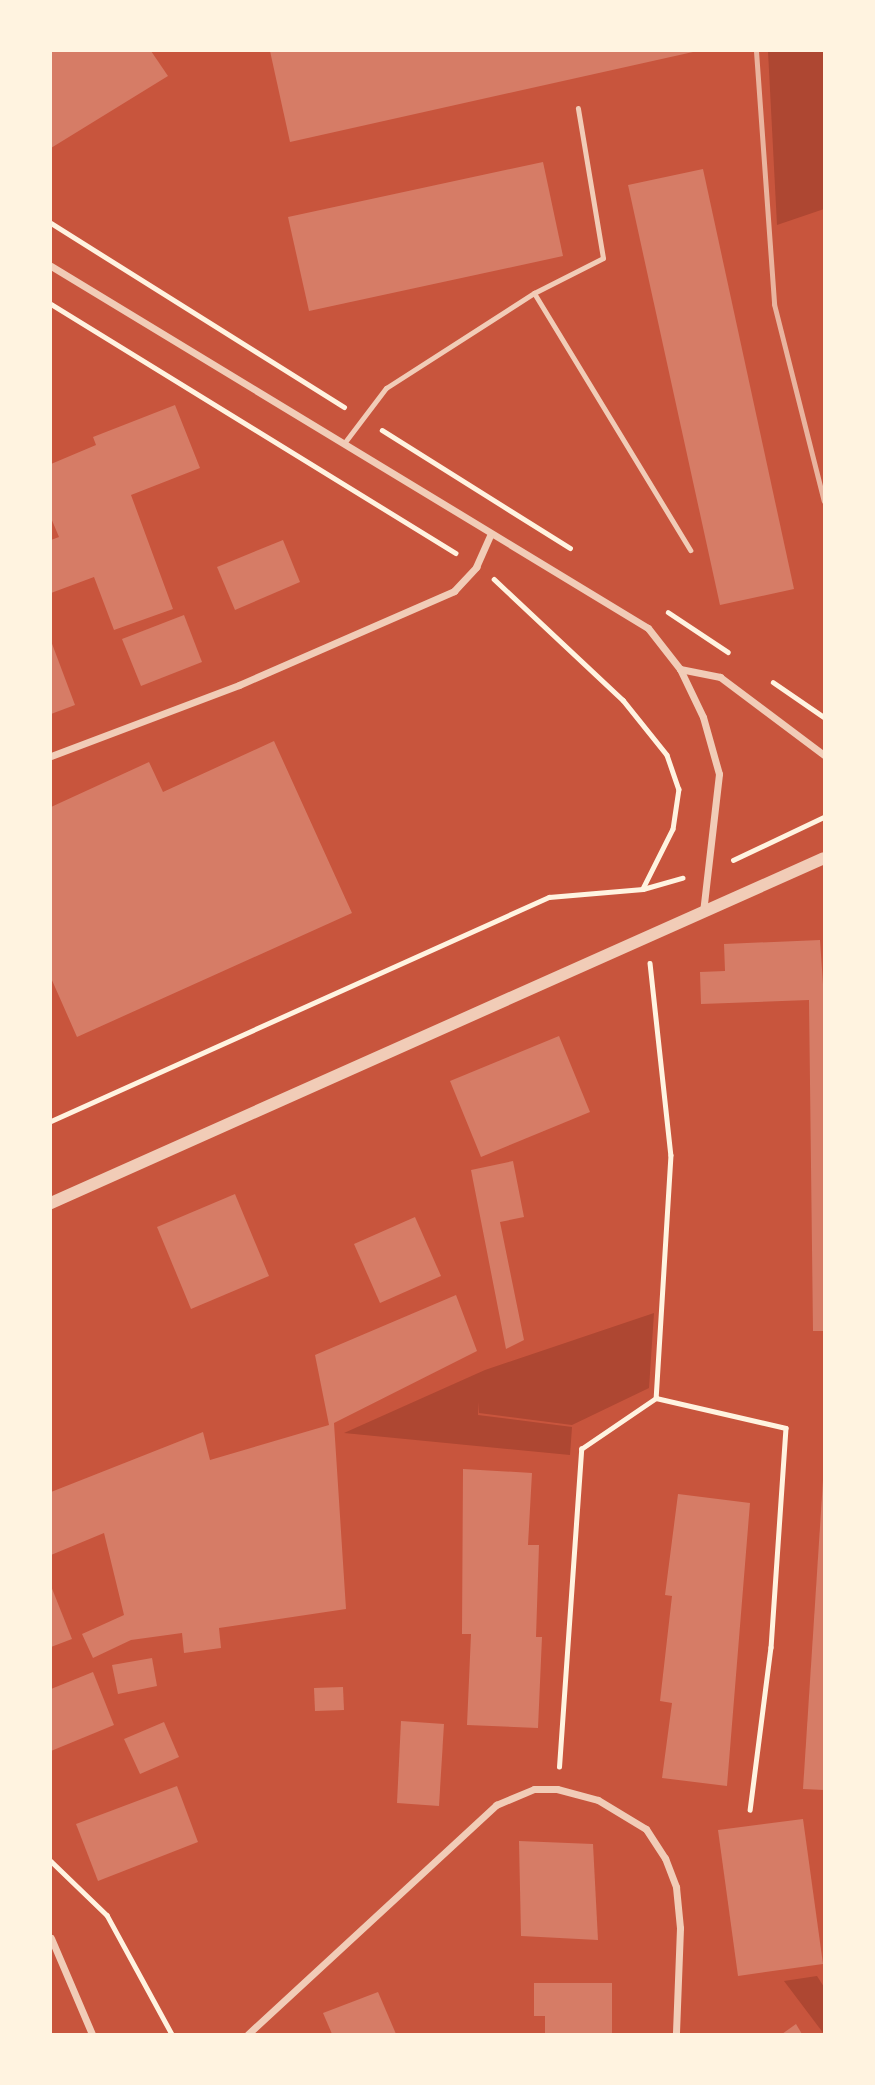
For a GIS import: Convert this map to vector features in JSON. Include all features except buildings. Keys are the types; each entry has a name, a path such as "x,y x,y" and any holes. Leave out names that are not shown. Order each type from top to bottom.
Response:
{"street":[{"path":"51,266 345,442 490,536 648,628 680,669 703,717 719,775 703,913"},
{"path":"51,756 397,618 454,591 476,567 490,536"},
{"path":"680,669 720,677 824,755"},
{"path":"51,1203 824,858"},
{"path":"253,2033 496,1805 534,1789 558,1789 598,1800 646,1829 665,1858 676,1887 680,1928 676,2034"},
{"path":"51,1938 92,2034"}],"lane":[{"path":"345,442 361,417 386,388 534,293 603,258 578,108"},
{"path":"534,293 690,550"}],"path":[{"path":"51,223 575,551"},
{"path":"51,304 518,595 623,700 667,755 679,789 673,829 643,889"},
{"path":"656,603 735,656"},
{"path":"768,679 824,717"},
{"path":"51,1121 549,897 643,889 710,870 824,817"},
{"path":"643,939 654,977 671,1155 656,1398"},
{"path":"558,1789 581,1449 656,1398 786,1428 771,1647 750,1810"},
{"path":"51,1861 107,1915 172,2034"}],"shaded area":[{"path":"768,51 824,51 824,209 777,225"},
{"path":"654,1313 649,1388 572,1425 479,1413 479,1402 478,1415 572,1427 570,1455 344,1433 485,1370"},
{"path":"817,1976 824,1987 824,2034 784,1981"}],"railway":[{"path":"756,51 774,304 824,501"}]}
